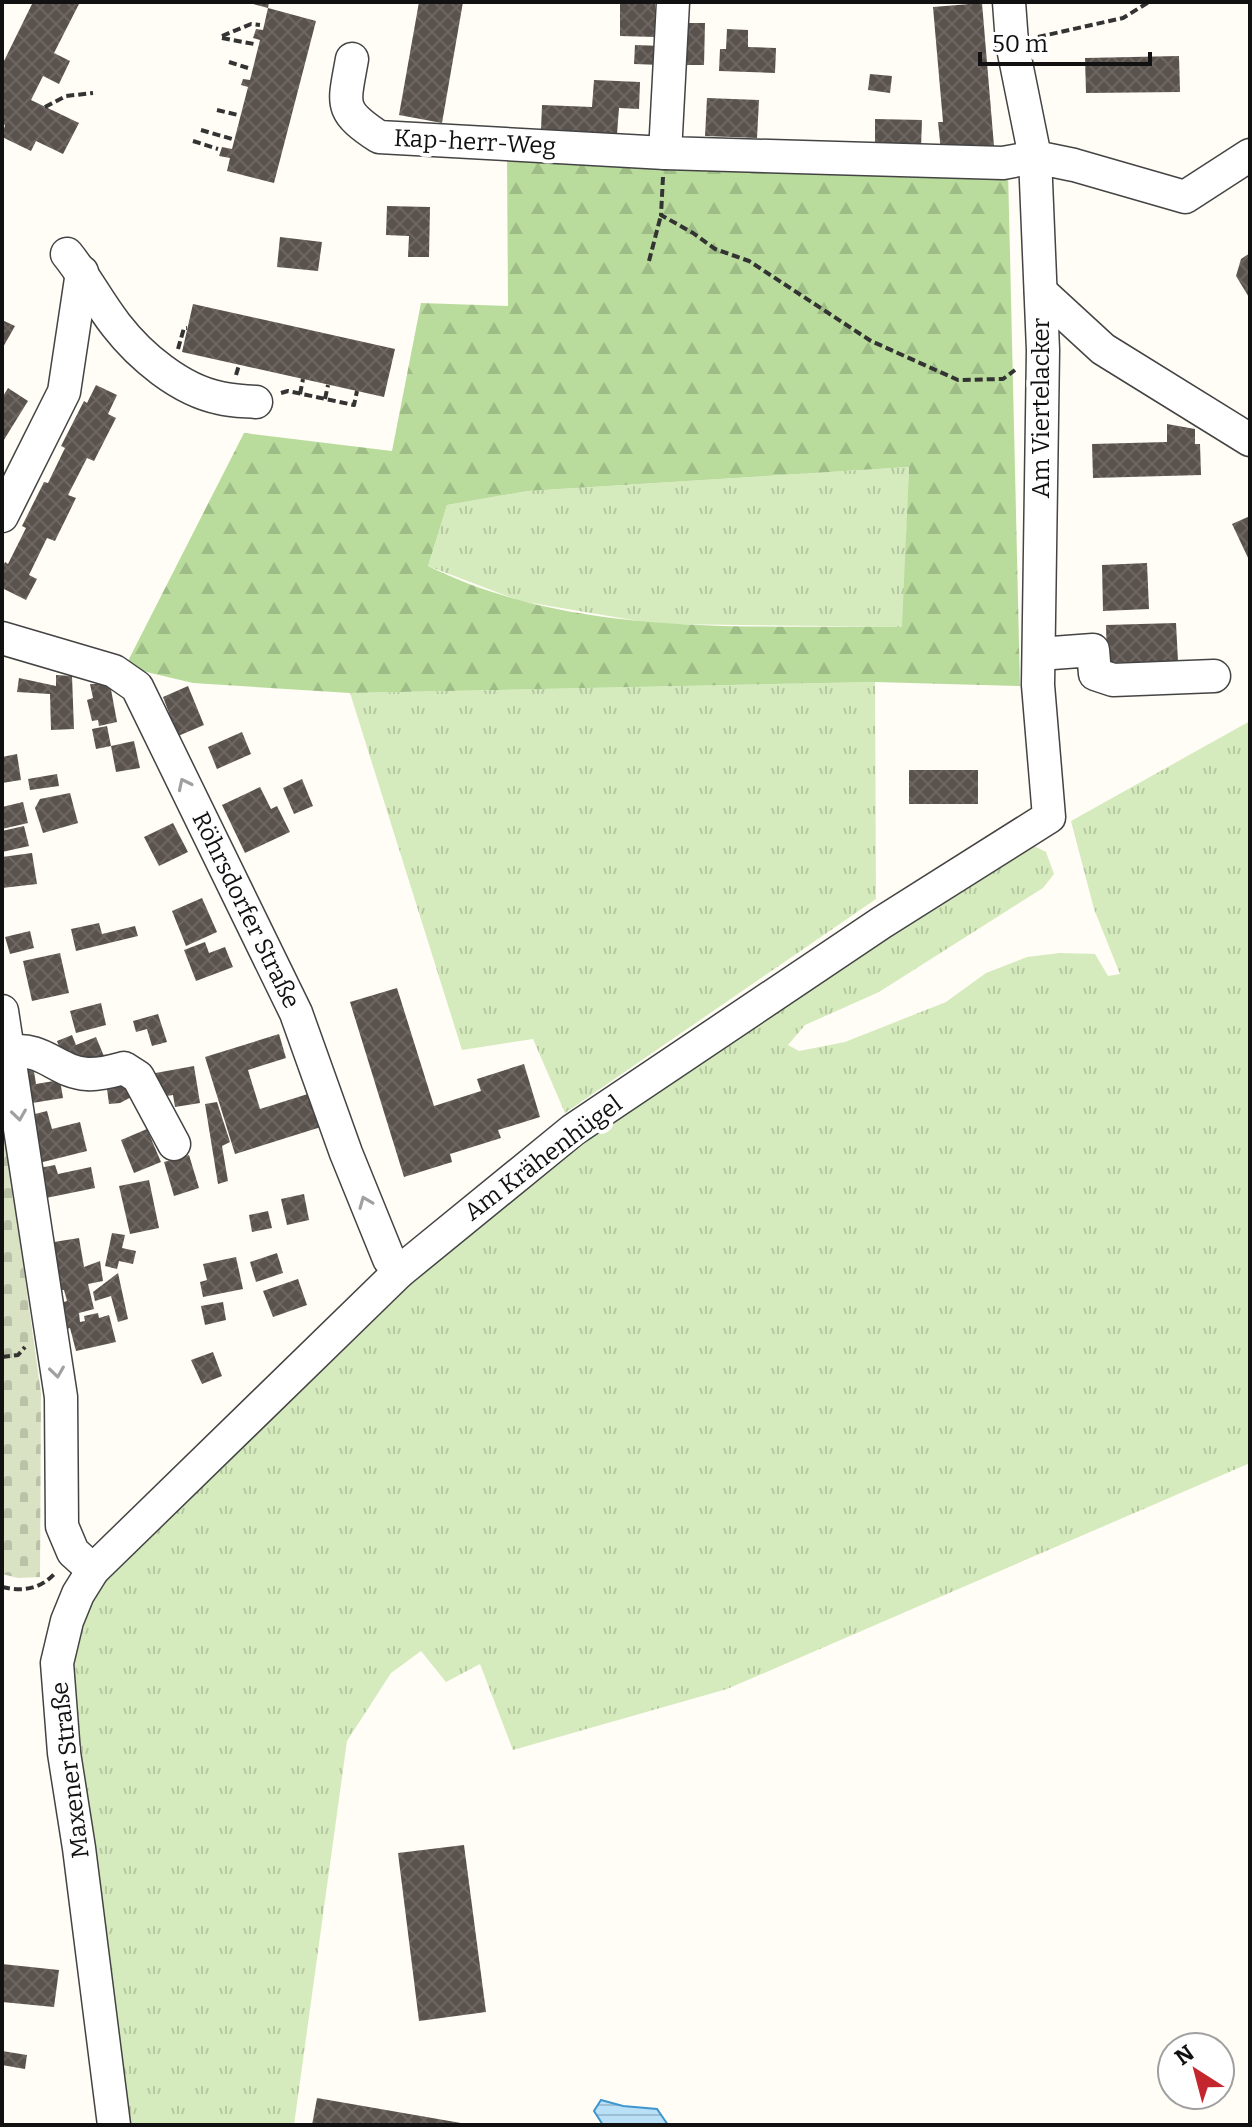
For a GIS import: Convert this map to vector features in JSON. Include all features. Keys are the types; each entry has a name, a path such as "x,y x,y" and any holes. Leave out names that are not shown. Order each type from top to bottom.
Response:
{"street":[{"path":"665,153 673,2"},
{"name":"Am Viertelacker","path":"1009,2 1012,43 1035,157 1043,350 1038,685 1049,817"},
{"name":"Kap-herr-Weg","path":"352,59 345,98 353,120 379,137 665,153 1003,163 1035,157 1185,197 1250,155"},
{"path":"2,516 64,392 74,263 116,325 148,359 188,387 218,398 256,402"},
{"path":"1041,292 1103,349 1250,440"},
{"name":"Röhrsdorfer Straße","path":"2,638 114,671 137,687 296,1013 346,1153 389,1259 399,1272"},
{"path":"1039,654 1093,650 1095,674 1113,680 1214,676"},
{"name":"Am Krähenhügel","path":"83,1561 399,1272 573,1130 881,923 1049,817"},
{"path":"2,1011 61,1397 62,1526 83,1561"},
{"path":"9,1052 25,1049 85,1074 124,1068 138,1077 174,1144"},
{"name":"Maxener Straße","path":"83,1561 78,1594 67,1621 57,1663 64,1753 114,2125"}],"path":[{"path":"1012,43 1123,18 1149,2"},
{"path":"254,44 222,37 251,24 260,25"},
{"path":"229,62 248,68"},
{"path":"45,107 66,96 93,93"},
{"path":"217,110 238,115"},
{"path":"201,130 232,139"},
{"path":"193,141 218,149"},
{"path":"649,261 661,215 665,153"},
{"path":"661,215 715,249 749,261 871,341 958,380 1003,379 1043,350"},
{"path":"300,394 303,379"},
{"path":"325,399 328,385"},
{"path":"256,402 288,391 354,405 357,391"},
{"path":"2,1587 20,1591 45,1584 83,1561"}],"green space":[{"path":"507,155 1008,169 1020,686 875,682 350,693 193,683 138,670 128,661 244,433 392,451 421,303 508,306","holes":["909,467 902,627 721,626 600,616 541,606 484,589 428,566 447,505 528,491"]},
{"path":"909,467 903,627 656,624 520,601 428,566 447,505 528,491"},
{"path":"875,682 876,899 565,1113 533,1039 462,1050 350,693"},
{"path":"1250,721 1250,1463 727,1689 513,1750 480,1664 446,1682 421,1651 391,1673 347,1741 294,2125 125,2125 88,1841 70,1656 99,1584 402,1288 494,1203 885,935 1032,845 1046,852 1054,874 1043,888 879,992 805,1025 788,1045 799,1051 845,1042 946,1002 986,973 1027,957 1060,953 1095,954 1108,976 1120,974 1094,909 1071,821"},
{"path":"2,1113 41,1393 40,1577 18,1578 2,1574"}],"water":[{"path":"601,2100 623,2106 657,2109 668,2125 603,2125 594,2111"}],"building":[{"path":"33,2 80,2 54,53 70,61 59,84 43,76 31,100 79,123 63,154 36,141 31,151 2,137 5,125 2,124 2,65"},
{"path":"246,2 269,2 268,8"},
{"path":"419,2 463,2 442,123 399,115"},
{"path":"620,2 655,2 655,37 620,36"},
{"path":"982,3 994,146 941,151 938,122 943,122 933,7"},
{"path":"268,8 316,21 274,183 227,171 230,158 219,156 222,147 232,149 248,87 241,85 243,79 250,80 260,40 253,38 256,29 263,30"},
{"path":"687,23 705,23 704,65 686,65"},
{"path":"727,29 748,30 748,47 776,48 775,73 719,71 720,49 726,49"},
{"path":"635,45 662,46 661,65 634,64"},
{"path":"1179,56 1180,92 1086,93 1085,58"},
{"path":"870,74 892,76 890,93 868,90"},
{"path":"594,80 640,82 639,109 619,108 617,134 541,130 542,105 592,107"},
{"path":"707,98 759,100 757,138 705,136"},
{"path":"875,119 922,120 921,148 875,148"},
{"path":"387,206 430,207 429,257 408,257 409,236 386,235"},
{"path":"280,237 322,242 318,271 277,267"},
{"path":"1250,253 1250,299 1236,276 1241,259"},
{"path":"193,304 395,349 384,397 182,352"},
{"path":"2,320 15,326 2,349"},
{"path":"96,385 117,395 108,414 116,418 94,461 87,458 68,495 76,498 55,541 47,538 29,575 37,579 26,600 2,588 2,568 5,562 8,564 26,528 22,526 65,448 61,446 84,401 87,403"},
{"path":"8,388 28,401 2,443 2,398"},
{"path":"1167,424 1195,429 1195,444 1200,444 1201,475 1093,478 1092,444 1167,442"},
{"path":"1250,516 1250,562 1232,524"},
{"path":"1147,563 1149,609 1103,611 1102,565"},
{"path":"1176,623 1178,661 1107,663 1106,625"},
{"path":"56,675 72,676 74,729 51,730 50,694 17,692 19,678 56,686"},
{"path":"90,684 110,684 117,722 99,726 98,720 92,721 87,700 93,698"},
{"path":"188,686 204,725 171,739 161,716 169,713 163,697"},
{"path":"107,726 111,746 96,749 92,729"},
{"path":"242,732 251,754 217,769 208,747"},
{"path":"134,741 140,768 116,772 111,746"},
{"path":"17,754 21,780 2,783 2,757"},
{"path":"909,770 978,770 978,804 909,804"},
{"path":"57,774 59,786 30,790 28,779"},
{"path":"302,779 313,806 294,814 283,788"},
{"path":"260,787 271,809 277,806 290,832 245,853 222,805"},
{"path":"70,793 78,823 43,833 35,808 40,799"},
{"path":"23,802 28,823 2,829 2,807"},
{"path":"173,823 188,852 159,866 144,837"},
{"path":"24,826 29,846 2,852 2,831"},
{"path":"32,853 37,884 2,888 2,857"},
{"path":"202,898 217,932 186,946 172,911"},
{"path":"99,923 102,934 135,926 138,936 76,951 71,929"},
{"path":"30,931 34,948 10,954 5,937"},
{"path":"205,942 209,953 225,947 233,967 196,981 184,950"},
{"path":"60,953 69,993 32,1001 23,961"},
{"path":"397,988 434,1106 481,1091 477,1079 524,1064 540,1117 498,1130 501,1138 450,1154 452,1162 404,1177 350,1002"},
{"path":"101,1003 106,1025 76,1033 70,1011"},
{"path":"158,1014 167,1042 152,1046 147,1029 136,1032 133,1021"},
{"path":"279,1034 286,1058 248,1070 260,1109 311,1093 321,1127 235,1154 205,1057"},
{"path":"72,1035 76,1045 96,1037 106,1061 66,1066 57,1041"},
{"path":"33,1065 36,1084 60,1080 63,1098 26,1104 20,1067"},
{"path":"194,1066 200,1103 175,1107 173,1095 154,1098 150,1074"},
{"path":"130,1081 137,1094 120,1103 109,1104 107,1089"},
{"path":"217,1102 230,1142 222,1146 228,1181 218,1184 205,1104"},
{"path":"47,1111 52,1129 80,1122 87,1151 39,1163 27,1116"},
{"path":"147,1129 161,1162 134,1173 121,1140"},
{"path":"189,1155 199,1188 174,1196 164,1162"},
{"path":"55,1165 58,1174 91,1167 95,1188 46,1198 39,1168"},
{"path":"149,1180 159,1228 130,1234 119,1186"},
{"path":"304,1194 309,1220 287,1225 281,1199"},
{"path":"268,1211 272,1228 252,1232 249,1215"},
{"path":"112,1233 125,1235 122,1248 136,1251 133,1264 119,1261 117,1269 105,1266"},
{"path":"79,1238 84,1267 100,1261 103,1281 88,1284 94,1309 79,1313 80,1322 85,1321 84,1316 98,1313 99,1318 109,1315 116,1342 76,1351 70,1328 67,1329 61,1303 67,1301 64,1290 60,1290 53,1258 56,1258 54,1242"},
{"path":"277,1253 283,1273 256,1282 250,1262"},
{"path":"236,1257 243,1289 203,1297 200,1282 207,1280 203,1264"},
{"path":"118,1273 128,1319 118,1322 111,1296 95,1301 93,1292"},
{"path":"298,1279 307,1305 273,1317 263,1291"},
{"path":"223,1302 226,1320 205,1325 201,1306"},
{"path":"213,1352 222,1376 202,1384 191,1360"},
{"path":"464,1845 486,2012 419,2021 398,1853"},
{"path":"2,1964 59,1970 54,2007 2,2002"},
{"path":"2,2051 27,2055 25,2069 2,2065"},
{"path":"317,2098 461,2123 461,2125 312,2125"}]}
